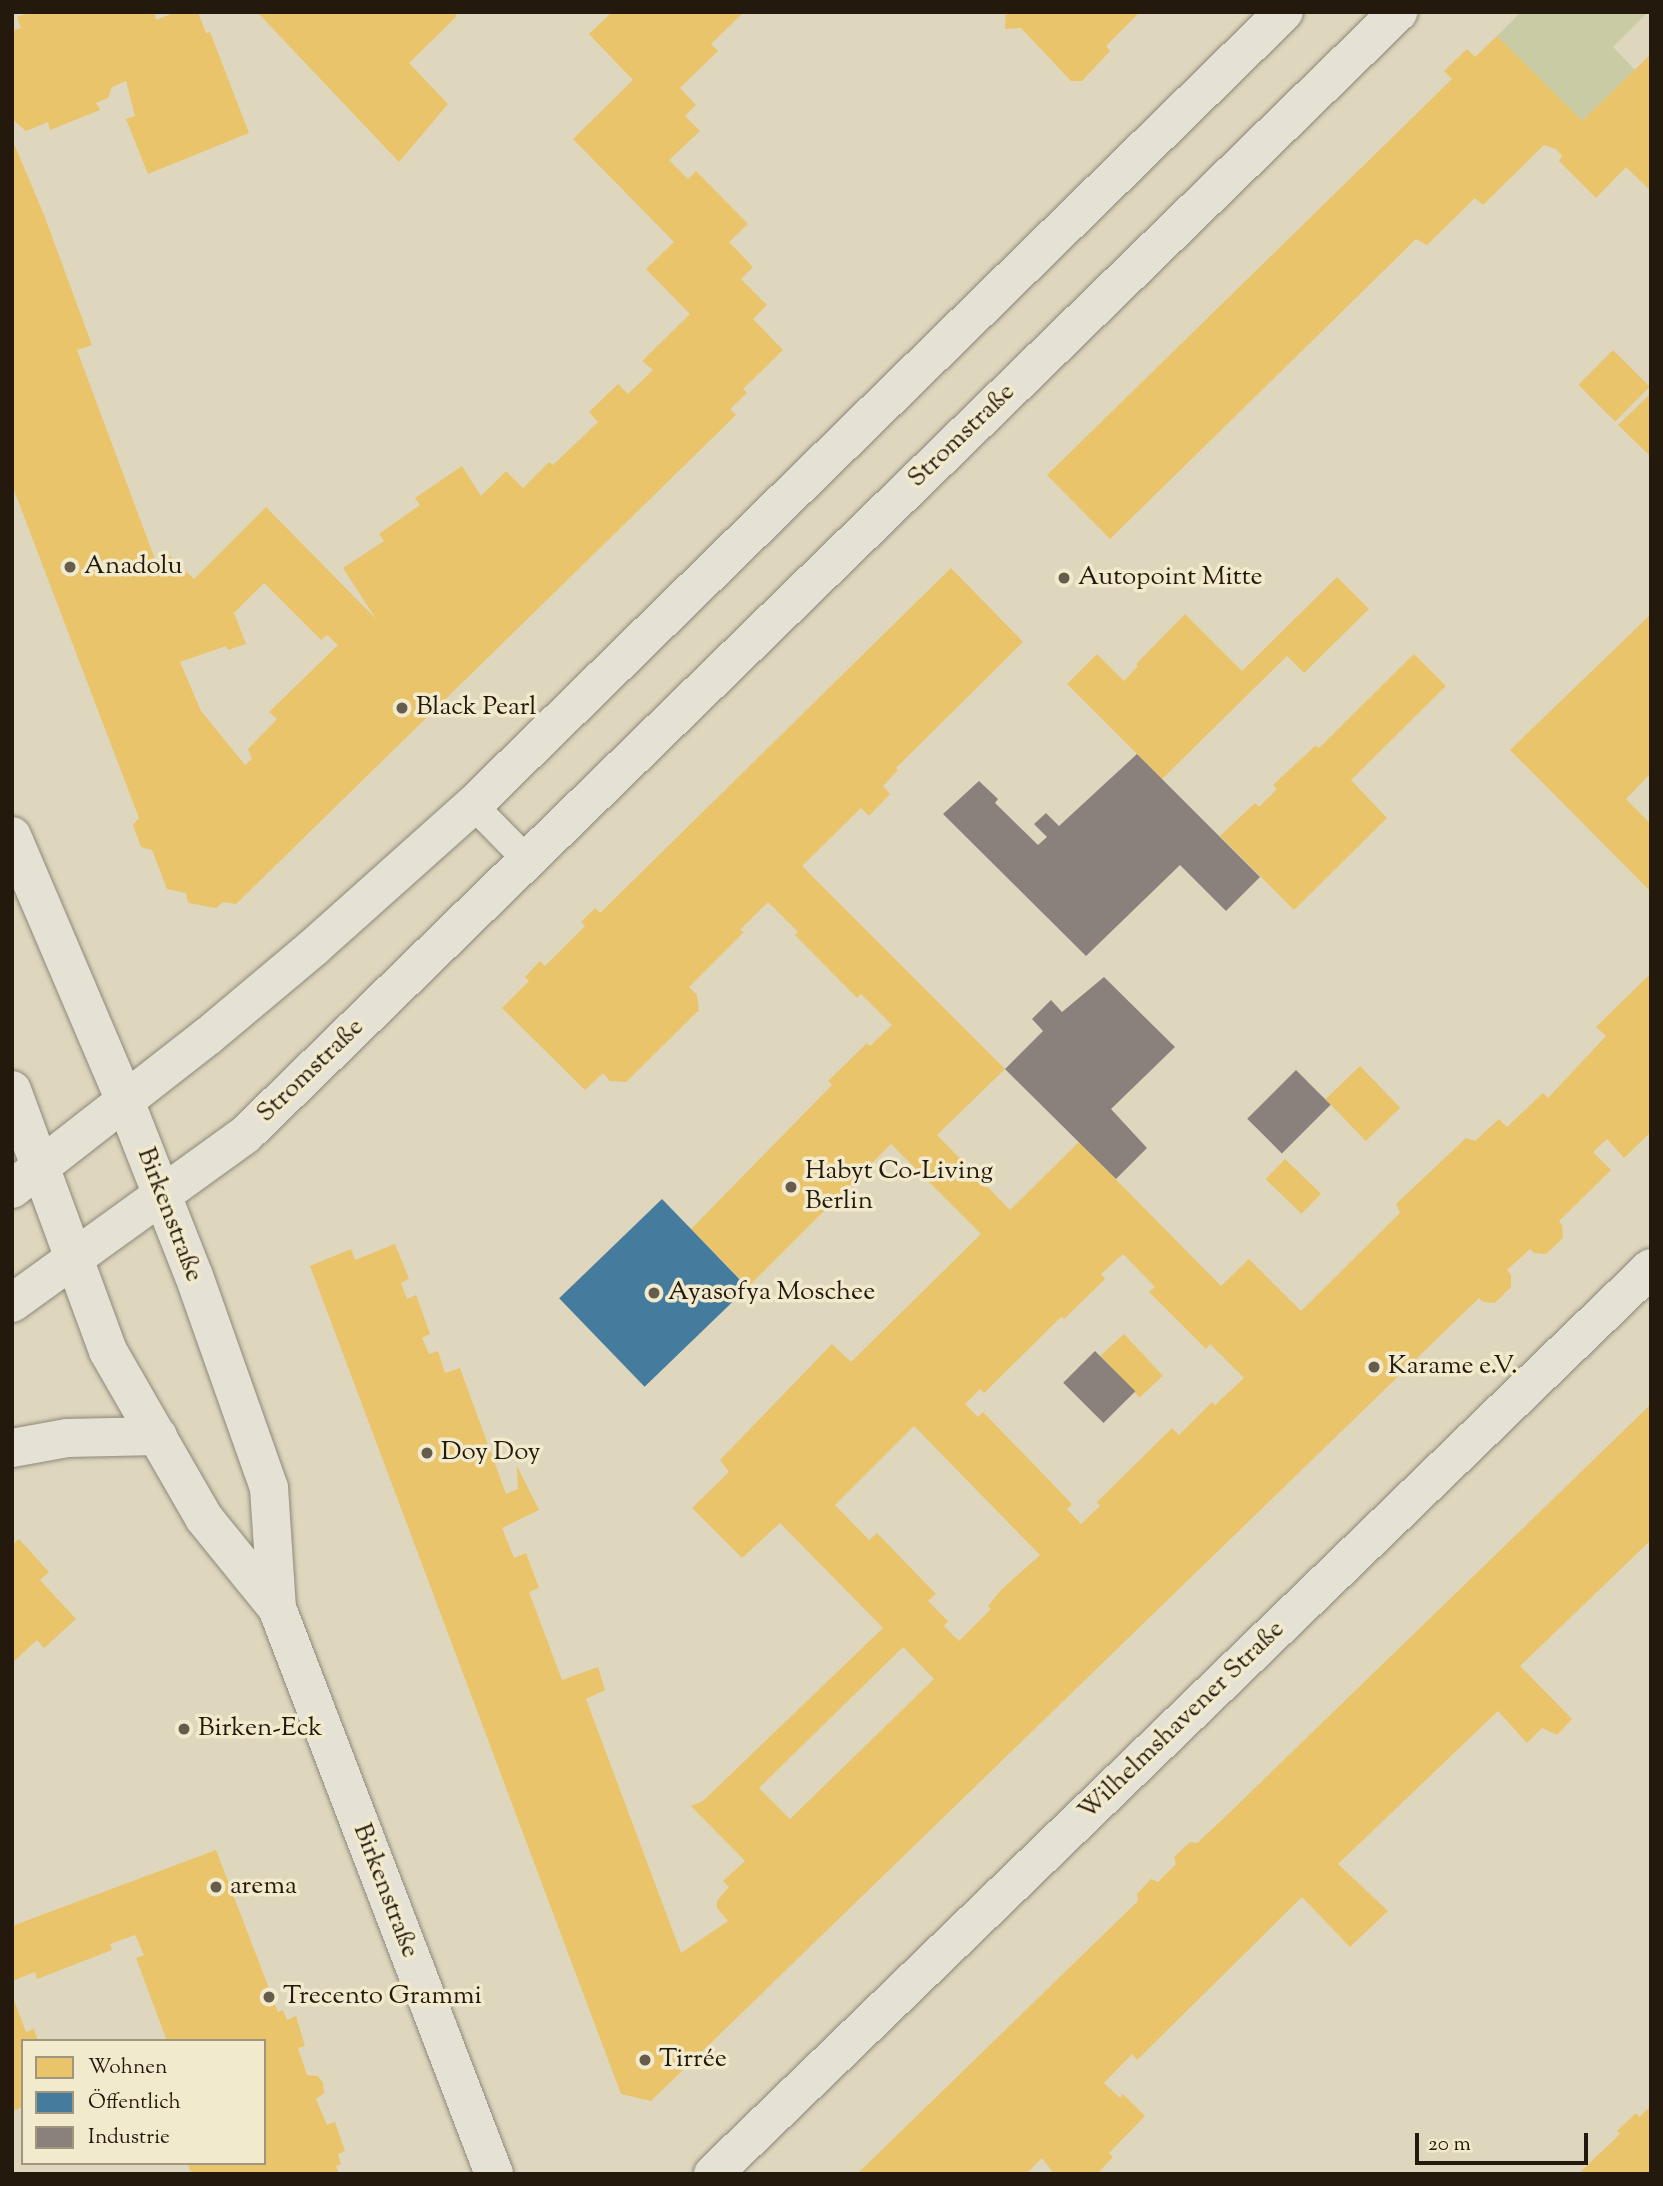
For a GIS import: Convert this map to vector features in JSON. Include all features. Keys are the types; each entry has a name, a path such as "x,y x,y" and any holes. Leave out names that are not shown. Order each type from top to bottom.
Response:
{"main road":[{"path":"12,1189 314,947 473,805 1284,12"},
{"name":"Stromstraße","path":"12,1303 245,1135 1398,12"},
{"name":"Birkenstraße","path":"12,835 125,1101 194,1276 269,1488 277,1608 494,2174"},
{"name":"Birkenstraße","path":"12,1090 108,1351 204,1518 277,1608"},
{"name":"Wilhelmshavener Straße","path":"713,2174 1651,1268"},
{"path":"12,1448 67,1437 158,1436"}],"lane":[{"path":"473,805 527,860"}],"green space":[{"path":"1521,12 1648,12 1613,47 1635,70 1582,121 1497,36"}],"building: Wohnen":[{"path":"30,12 154,12 156,20 176,12 198,12 206,33 210,32 249,133 148,174 126,119 135,116 126,81 112,87 108,98 96,103 100,110 50,130 48,122 26,131 12,119 12,31 21,28 17,17"},
{"path":"257,12 453,12 457,16 409,63 448,104 399,162"},
{"path":"612,12 744,12 711,44 718,51 680,88 696,105 685,116 700,131 669,160 688,179 696,171 748,224 729,242 753,267 741,279 767,305 753,319 783,350 743,389 747,393 730,409 736,415 236,904 223,902 216,908 188,903 186,893 167,889 152,850 141,847 133,825 139,818 12,485 12,146 15,146 44,215 92,345 77,350 156,562 170,556 194,579 266,507 376,619 343,568 384,541 379,534 420,505 415,498 462,466 481,496 506,471 523,488 549,462 553,465 598,422 589,412 618,384 628,394 653,370 642,361 690,314 646,269 674,242 573,139 633,80 589,34","holes":["264,583 321,640 327,635 338,645 269,712 277,719 248,749 252,759 245,765 201,711 180,662 226,646 228,650 246,644 234,613"]},
{"path":"1006,12 1140,12 1106,46 1110,51 1082,81 1071,81 1021,28 1005,29"},
{"path":"1497,36 1582,121 1651,54 1651,191 1626,167 1596,198 1559,161 1562,156 1556,149 1544,145 1483,205 1475,198 1427,245 1416,239 1110,539 1047,475 1452,79 1444,71 1467,49 1475,57"},
{"path":"1613,350 1650,387 1615,421 1578,385"},
{"path":"1649,395 1651,397 1651,457 1618,425"},
{"path":"951,568 1023,642 896,768 898,770 883,786 890,794 869,816 861,808 802,866 1005,1069 937,1135 1010,1210 1079,1142 1221,1286 1249,1259 1301,1311 1400,1213 1396,1204 1466,1138 1475,1141 1499,1119 1507,1127 1543,1093 1548,1098 1606,1036 1596,1027 1651,973 1651,1132 1624,1158 1607,1139 1593,1152 1611,1170 1559,1221 1563,1238 1546,1254 1534,1253 1530,1249 1507,1270 1511,1275 1511,1287 1495,1303 1483,1302 1479,1298 651,2101 621,2094 310,1266 351,1249 355,1260 395,1244 409,1279 401,1283 407,1299 416,1295 430,1334 422,1338 429,1354 438,1351 445,1373 460,1368 506,1494 518,1489 517,1466 539,1510 502,1528 514,1558 526,1553 539,1588 529,1592 562,1680 598,1667 605,1690 586,1699 681,1953 728,1921 717,1908 717,1901 729,1887 723,1881 745,1861 691,1806 703,1801 883,1628 780,1523 742,1558 692,1508 729,1472 720,1460 832,1344 851,1362 981,1234 891,1144 748,1287 691,1229 832,1085 828,1081 867,1043 870,1046 892,1025 861,994 857,998 795,935 798,932 768,902 740,930 744,932 689,987 697,995 699,1010 626,1082 610,1081 603,1073 585,1090 502,1008 529,981 525,977 540,961 545,966 585,926 581,922 595,908 600,913","holes":["1123,1254 1155,1287 1149,1292 1206,1349 1210,1344 1244,1378 1215,1405 1212,1402 1179,1435 1172,1428 1097,1502 1100,1506 1081,1524 1067,1509 1072,1504 983,1412 978,1417 965,1404 980,1389 984,1393 1061,1317 1064,1319 1105,1279 1101,1274","914,1426 1040,1555 1002,1589 988,1606 991,1609 959,1641 944,1626 948,1621 928,1601 936,1594 877,1533 869,1540 835,1505","903,1647 934,1679 790,1819 759,1788"]},
{"path":"1337,577 1369,609 1304,673 1287,656 1162,779 1067,684 1097,654 1124,681 1138,666 1136,664 1185,614 1242,671"},
{"path":"1651,614 1651,773 1626,799 1651,824 1651,892 1510,750"},
{"path":"1414,654 1446,686 1351,780 1387,818 1294,910 1220,836 1255,803 1259,807 1277,789 1273,785 1315,746 1319,748"},
{"path":"1360,1066 1400,1108 1366,1141 1325,1099"},
{"path":"1285,1159 1321,1194 1302,1214 1266,1179"},
{"path":"1124,1334 1163,1376 1139,1398 1101,1356"},
{"path":"1651,1404 1651,1540 1520,1666 1572,1719 1557,1735 1542,1728 1527,1743 1498,1711 1338,1864 1388,1911 1350,1947 1302,1897 1137,2060 1132,2054 1104,2083 1120,2098 1123,2094 1145,2116 1109,2153 1113,2157 1097,2174 1054,2174 1042,2158 1026,2174 857,2174 1138,1901 1137,1894 1151,1879 1158,1882 1176,1864 1174,1857 1190,1842 1197,1843 1225,1817"},
{"path":"19,1539 49,1572 40,1580 76,1619 44,1648 37,1640 12,1663 12,1545"},
{"path":"216,1850 278,2012 283,2010 287,2020 296,2016 305,2046 298,2048 307,2075 318,2076 323,2083 324,2093 316,2099 327,2125 335,2122 345,2151 338,2154 341,2164 336,2166 339,2174 198,2174 190,2171 188,2165 266,2165 266,2039 166,2039 136,1958 144,1955 135,1935 110,1944 112,1950 37,1979 35,1972 12,1981 12,1926"},
{"path":"12,1995 26,2032 34,2029 37,2039 21,2039 21,2108 12,2111"},
{"path":"1651,2106 1651,2174 1578,2174 1620,2134 1617,2131 1636,2113 1639,2117"}],"building: Öffentlich":[{"name":"Ayasofya Moschee","path":"662,1199 747,1287 645,1387 559,1298"}],"building: Industrie":[{"path":"1137,754 1260,877 1226,911 1180,865 1086,956 943,814 979,781 998,799 995,803 1038,845 1047,837 1034,824 1046,813 1059,826"},
{"path":"1104,977 1175,1047 1111,1109 1147,1148 1116,1179 1005,1069 1043,1031 1032,1019 1051,1000 1062,1012"},
{"path":"1296,1070 1331,1105 1282,1153 1247,1119"},
{"path":"1095,1351 1135,1391 1103,1423 1063,1383"}],"place":[{"name":"Anadolu","path":"70,567"},
{"name":"Autopoint Mitte","path":"1064,578"},
{"name":"Black Pearl","path":"402,708"},
{"name":"Habyt Co-Living Berlin","path":"791,1187"},
{"name":"Ayasofya Moschee","path":"654,1293"},
{"name":"Karame e.V.","path":"1374,1367"},
{"name":"Doy Doy","path":"427,1453"},
{"name":"Birken-Eck","path":"184,1729"},
{"name":"arema","path":"216,1887"},
{"name":"Trecento Grammi","path":"269,1997"},
{"name":"Tirrée","path":"645,2060"}]}
